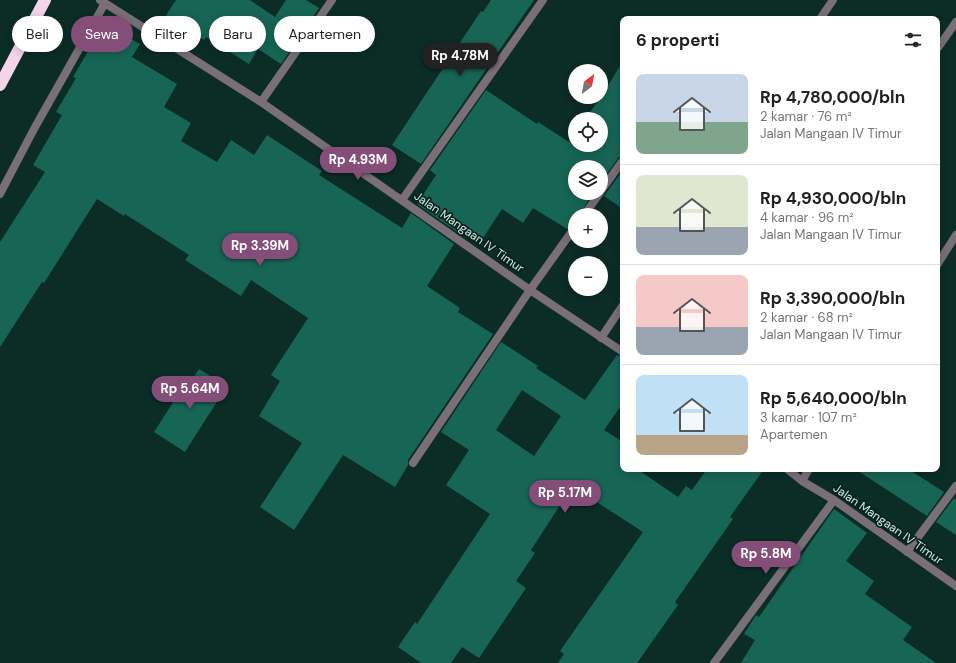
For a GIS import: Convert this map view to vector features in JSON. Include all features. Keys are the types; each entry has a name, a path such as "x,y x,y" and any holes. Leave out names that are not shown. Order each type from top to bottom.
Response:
{"highway":[{"path":"0,85 45,0"}],"street":[{"path":"261,102 332,0"},
{"path":"402,200 543,0"},
{"path":"822,16 833,0"},
{"path":"0,194 102,2"},
{"name":"Jalan Mangaan IV Timur","path":"102,2 261,102 530,290 620,350"},
{"path":"940,45 956,22"},
{"path":"608,181 620,164"},
{"path":"940,260 956,235"},
{"path":"413,463 530,290 568,237"},
{"path":"601,338 620,310"},
{"name":"Jalan Mangaan IV Timur","path":"791,472 802,481 834,500 956,586"},
{"path":"802,481 807,472"},
{"path":"908,552 956,486"},
{"path":"714,663 834,500"}],"building":[{"path":"176,0 250,0 274,16 274,52 289,52 281,64 263,52 266,52 266,16 209,16 209,39 206,37 204,40 201,38 201,16 166,15"},
{"path":"286,0 306,0 319,8 314,16 276,16"},
{"path":"491,0 534,0 421,164 392,145 481,11 483,12"},
{"path":"133,40 140,44 132,57 177,84 164,107 191,123 181,141 217,162 231,140 254,155 267,135 322,171 319,175 402,228 411,213 454,244 427,286 460,308 458,312 493,334 408,460 408,465 395,487 343,455 294,530 260,507 302,443 259,416 280,381 271,375 308,318 251,280 241,296 185,260 189,255 125,214 124,216 97,199 44,283 42,282 0,347 0,242 45,172 33,165 62,115 56,112 76,78 73,77 88,52 133,52"},
{"path":"230,52 256,52 249,64"},
{"path":"620,66 620,156 608,172 608,160 568,160 568,200 589,200 583,208 568,208 567,229 533,208 523,223 502,209 481,241 463,229 460,234 417,204 436,175 430,170 486,90 537,124 538,122 568,141 568,152 608,152 608,112 590,112 596,104 608,104 608,86"},
{"path":"620,174 620,207 608,199 608,191"},
{"path":"501,342 538,366 536,368 585,400 617,355 620,356 620,407 604,430 620,440 620,472 641,472 678,497 686,486 692,490 705,472 762,472 730,517 733,519 675,602 678,605 637,663 558,663 564,654 560,651 643,532 592,499 587,506 568,493 531,550 535,553 516,581 526,588 479,658 462,647 451,663 421,663 398,647 415,622 417,624 490,514 446,485 469,450 441,432","holes":["522,390 561,416 534,456 496,430"]},
{"path":"199,369 227,386 185,452 154,432 181,390 184,392"},
{"path":"860,472 913,472 944,492 927,516"},
{"path":"954,498 956,500 956,535 936,522"},
{"path":"834,509 867,533 846,561 874,581 865,594 912,627 903,640 936,663 741,663 755,640 744,634 756,615 759,617"}]}
